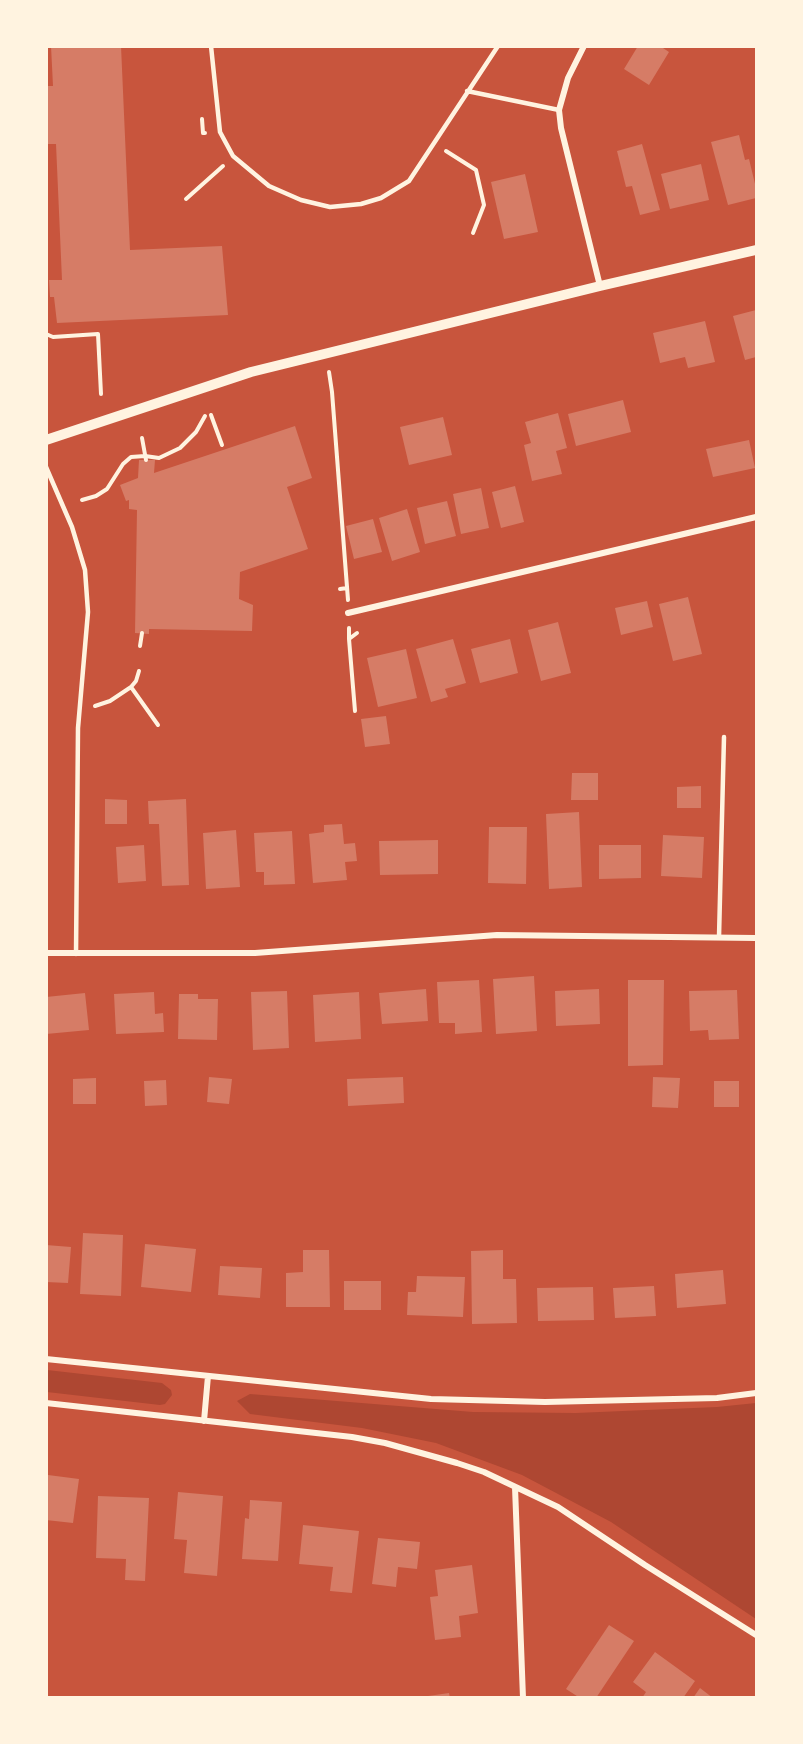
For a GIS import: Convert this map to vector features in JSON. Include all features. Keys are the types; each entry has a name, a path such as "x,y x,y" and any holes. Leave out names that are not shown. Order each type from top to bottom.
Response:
{"street":[{"path":"584,46 568,78 559,110 561,129 600,286"},
{"path":"46,440 251,372 756,250"},
{"path":"348,613 756,517"},
{"path":"46,953 255,952 496,935 756,938"},
{"path":"46,1359 430,1399 544,1402 717,1398 756,1394"},
{"path":"204,1421 208,1376"},
{"path":"46,1403 352,1437 385,1443 457,1463 484,1472 558,1507 756,1635"},
{"path":"515,1487 523,1698"}],"lane":[{"path":"211,46 220,132 233,156 269,186 301,200 330,207 361,204 381,198 409,181 498,46"},
{"path":"467,91 559,110"},
{"path":"46,467 79,549 85,570 88,612 78,717 76,954"},
{"path":"719,937 723,737"}],"path":[{"path":"433,144 476,170 484,205 473,233"},
{"path":"186,200 223,166"},
{"path":"46,334 53,337 98,334 101,394"},
{"path":"328,372 332,392 347,588 340,589"},
{"path":"82,500 96,496 107,489 123,464 131,457 159,458 180,448 208,416 222,445"},
{"path":"142,438 146,458"},
{"path":"140,646 142,633"},
{"path":"349,639 355,711"},
{"path":"95,706 110,701 131,687 139,671"},
{"path":"131,687 158,725"}],"shaded area":[{"path":"47,1370 162,1383 171,1390 172,1395 165,1404 160,1405 47,1392"},
{"path":"250,1394 473,1412 576,1413 717,1407 756,1403 756,1619 611,1522 522,1475 436,1443 362,1428 250,1414 237,1401"}],"building":[{"path":"51,46 121,46 130,250 222,246 228,315 57,323 54,297 50,297 49,280 62,280 56,144 46,144 46,86 53,86"},
{"path":"638,46 660,46 669,52 649,85 624,69"},
{"path":"739,135 745,160 749,159 756,198 728,205 711,142"},
{"path":"642,144 660,210 640,215 632,186 626,187 617,151"},
{"path":"701,164 709,200 670,209 661,174"},
{"path":"525,174 538,232 504,239 491,182"},
{"path":"756,310 756,357 745,360 733,316"},
{"path":"705,321 715,362 688,368 685,357 660,363 653,333"},
{"path":"623,400 631,432 576,446 568,414"},
{"path":"558,413 567,448 556,451 562,474 532,481 524,445 531,443 525,422"},
{"path":"443,417 452,455 409,465 400,427"},
{"path":"295,426 312,478 287,487 308,549 240,572 239,599 253,605 252,631 149,629 149,634 135,633 137,510 129,509 129,500 126,501 120,485 138,478 139,460 155,460 154,473"},
{"path":"749,440 755,468 713,477 706,449"},
{"path":"515,486 524,522 501,528 492,492"},
{"path":"481,488 489,528 461,534 453,494"},
{"path":"447,501 456,536 425,544 417,508"},
{"path":"407,509 420,552 392,561 379,518"},
{"path":"373,519 382,552 354,559 346,526"},
{"path":"688,597 702,654 673,661 659,604"},
{"path":"647,601 653,627 621,635 615,608"},
{"path":"558,622 571,673 541,681 528,630"},
{"path":"453,639 466,683 445,689 448,697 431,702 416,649"},
{"path":"510,639 518,673 480,683 471,649"},
{"path":"406,649 417,698 378,707 367,658"},
{"path":"386,716 390,744 365,747 361,719"},
{"path":"572,773 598,773 598,800 571,800"},
{"path":"701,786 701,808 677,808 677,787"},
{"path":"105,799 127,800 127,824 105,824"},
{"path":"186,799 189,885 162,886 159,824 149,824 148,801"},
{"path":"579,812 582,887 549,889 546,814"},
{"path":"342,824 344,844 355,843 357,861 345,862 347,880 313,883 309,834 324,832 324,825"},
{"path":"489,827 527,827 526,884 488,883"},
{"path":"236,830 240,887 206,889 203,833"},
{"path":"292,831 295,884 264,885 264,872 256,872 254,833"},
{"path":"663,835 704,837 702,878 661,876"},
{"path":"438,840 438,874 380,875 379,841"},
{"path":"144,845 146,881 118,883 116,847"},
{"path":"599,845 641,845 641,878 599,879"},
{"path":"534,976 537,1031 496,1034 493,979"},
{"path":"479,980 482,1032 455,1034 455,1023 439,1023 437,982"},
{"path":"628,980 664,980 663,1065 628,1066"},
{"path":"426,989 428,1021 382,1024 379,993"},
{"path":"599,989 600,1024 556,1026 555,991"},
{"path":"737,990 739,1039 709,1040 708,1030 690,1031 689,991"},
{"path":"287,991 289,1048 253,1050 251,992"},
{"path":"154,992 155,1014 163,1013 164,1032 116,1034 114,994"},
{"path":"359,992 361,1039 315,1042 313,995"},
{"path":"85,993 89,1030 46,1034 46,997"},
{"path":"179,994 198,994 198,999 218,999 217,1040 178,1039"},
{"path":"209,1077 232,1079 229,1104 207,1102"},
{"path":"403,1077 404,1103 348,1106 347,1079"},
{"path":"653,1077 680,1078 678,1108 652,1107"},
{"path":"96,1078 96,1104 73,1104 73,1079"},
{"path":"166,1080 167,1105 145,1106 144,1081"},
{"path":"714,1081 739,1081 739,1107 714,1107"},
{"path":"83,1233 123,1235 121,1296 80,1294"},
{"path":"145,1244 196,1249 191,1292 141,1287"},
{"path":"46,1245 71,1247 68,1283 46,1282"},
{"path":"303,1250 329,1250 330,1307 286,1307 286,1273 303,1272"},
{"path":"503,1250 503,1279 516,1279 517,1323 472,1324 471,1251"},
{"path":"220,1266 262,1268 260,1298 218,1295"},
{"path":"723,1270 726,1304 677,1308 675,1274"},
{"path":"417,1276 465,1277 463,1317 407,1315 408,1292 416,1292"},
{"path":"344,1281 381,1281 381,1310 344,1310"},
{"path":"654,1286 656,1316 615,1318 613,1288"},
{"path":"593,1287 594,1320 538,1321 537,1288"},
{"path":"48,1475 79,1479 73,1523 46,1520"},
{"path":"178,1492 223,1496 217,1576 184,1573 187,1540 174,1539"},
{"path":"98,1496 149,1498 145,1581 125,1580 126,1559 96,1558"},
{"path":"250,1500 282,1502 278,1561 242,1559 245,1518 249,1519"},
{"path":"303,1525 359,1531 352,1593 330,1591 333,1567 299,1564"},
{"path":"378,1538 420,1542 417,1569 398,1567 396,1587 372,1584"},
{"path":"472,1565 478,1613 459,1616 461,1637 435,1640 430,1597 438,1596 435,1570"},
{"path":"609,1625 634,1641 596,1698 580,1698 566,1689"},
{"path":"655,1652 695,1681 683,1698 642,1698 646,1692 633,1682"},
{"path":"700,1688 713,1698 693,1698"},
{"path":"449,1693 450,1698 428,1698 428,1696"}]}
